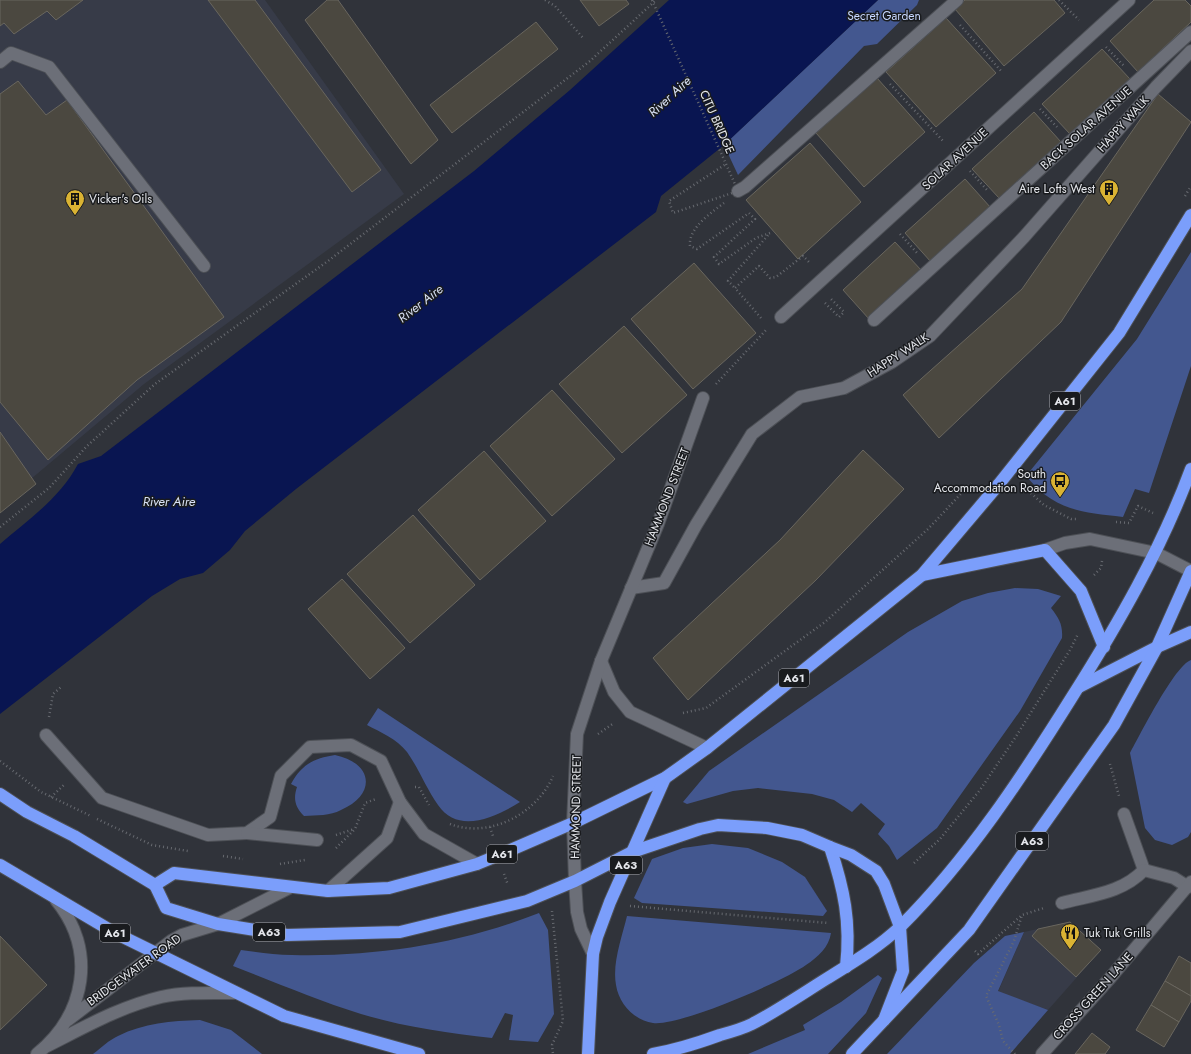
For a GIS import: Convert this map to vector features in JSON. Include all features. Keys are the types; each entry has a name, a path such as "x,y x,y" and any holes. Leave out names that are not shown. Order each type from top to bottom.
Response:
{"highway":[{"name":"A61","path":"156,885 174,873 328,891 389,888 477,864 574,823 665,778 707,748 922,574 1008,473 1120,333 1191,215"},
{"path":"652,1054 677,1050 751,1025 846,967 880,944 900,926 946,876 1002,803 1104,648 1156,553 1191,469"},
{"path":"922,574 1045,550 1081,591 1104,648"},
{"name":"A63","path":"852,1054 969,930 1114,725 1157,647 1191,571"},
{"path":"1078,687 1157,647 1191,632"},
{"name":"A63","path":"588,1054 594,954 597,937 610,902 665,778"},
{"path":"0,794 27,812 74,836 156,885"},
{"name":"A63","path":"156,885 166,908 218,924 287,935 400,932 527,901 575,881 632,852 700,829 718,825 767,828 802,836 851,855 876,871 884,884 900,926 903,971 884,1020"},
{"path":"830,846 840,877 848,917 849,940 846,967"},
{"name":"A61","path":"0,865 56,900 154,953 284,1016 419,1054"}],"street":[{"path":"738,192 957,0"},
{"name":"SOLAR AVENUE","path":"781,317 1129,0"},
{"name":"BACK SOLAR AVENUE","path":"874,320 932,269 1191,32"},
{"name":"HAPPY WALK","path":"631,588 664,583 696,525 752,434 800,397 844,388 892,362 930,336 1024,237 1156,87 1191,51"},
{"path":"0,62 11,53 49,67 204,266"},
{"name":"HAMMOND STREET","path":"594,954 581,929 577,912 574,823 578,734 601,661 658,524 703,398"},
{"path":"1045,550 1065,543 1090,539 1156,553 1191,571"},
{"path":"601,661 614,692 630,712 707,748"},
{"path":"46,735 102,798 208,835 247,833 317,840"},
{"path":"247,833 270,817 281,776 310,747 351,745 381,760 400,802 424,834 477,864"},
{"path":"328,891 387,838 400,802"},
{"path":"1124,814 1144,870"},
{"path":"1144,870 1174,878 1189,884"},
{"path":"1062,903 1123,887 1135,880 1144,870"},
{"name":"CROSS GREEN LANE","path":"1042,1054 1111,977 1189,884"},
{"name":"BRIDGEWATER ROAD","path":"41,1051 68,1020 154,953 182,935 218,924 291,887"},
{"name":"BRIDGEWATER ROAD","path":"56,900 76,931 80,950 81,968 78,994 68,1020"},
{"name":"BRIDGEWATER ROAD","path":"41,1051 114,1012 161,997 188,993 234,993"}],"path":[{"path":"545,0 556,6 584,39"},
{"name":"CITU BRIDGE","path":"652,0 726,164 669,201 674,213 738,192"},
{"path":"0,527 49,488 87,446 155,384 328,261 590,62 656,0"},
{"path":"946,10 1002,72"},
{"path":"900,94 917,112"},
{"path":"1026,94 1071,142"},
{"path":"1183,200 1191,186"},
{"path":"726,202 700,221 690,241 690,246 697,249 749,213 755,219 714,257 719,264 756,238 770,233 728,281 769,327"},
{"path":"888,220 932,269"},
{"path":"735,288 759,266 770,278 776,277 803,256 824,278"},
{"path":"823,300 839,317 844,312 829,297"},
{"path":"703,398 769,327 781,317"},
{"path":"1008,473 1044,505 1071,519 1079,520"},
{"path":"678,714 706,708 825,622 928,528 976,478"},
{"path":"1081,591 1101,568 1108,522 1129,523 1138,506 1171,520"},
{"path":"914,863 940,839 980,790 1066,657 1079,631"},
{"path":"46,735 53,694 61,687"},
{"path":"578,734 593,738 630,712"},
{"path":"1108,759 1124,814"},
{"path":"0,761 41,792"},
{"path":"515,883 508,886 490,827 517,817 538,800 553,778 554,770"},
{"path":"546,894 553,913 563,1020 552,1045 553,1054"},
{"path":"610,902 638,908 829,923 848,917"},
{"path":"973,949 978,954 1022,915 1062,903"},
{"path":"1015,1054 1003,1041 999,1025 986,996 1014,941 1022,915"}],"shaded area":[{"path":"0,0 265,0 404,194 144,384 0,505"},
{"path":"1070,922 1101,950 1048,1010 998,992 1024,932"}],"green space":[{"name":"Secret Garden","path":"878,0 919,0 917,5 877,44 864,46 738,175 724,145"},
{"path":"1191,252 1191,366 1149,493 1135,489 1123,517 1081,511 1058,503 1037,488 1026,476 1137,339"},
{"path":"1015,588 1038,589 1061,596 1051,608 1060,622 1062,638 1020,711 937,828 897,860 889,846 878,834 885,824 861,803 852,812 834,800 812,794 758,788 733,791 687,804 683,802 709,771 908,632 962,601 988,593"},
{"path":"1191,660 1191,832 1188,837 1172,845 1155,840 1145,828 1130,753 1167,687 1184,665"},
{"path":"378,708 520,802 500,813 478,820 466,821 456,819 446,814 434,799 411,758 403,747 388,736 367,725"},
{"path":"335,755 348,759 357,765 363,772 366,780 365,788 361,796 353,803 337,812 304,816 297,806 295,799 297,787 291,784 299,772 314,760"},
{"path":"712,844 748,848 782,862 805,877 827,911 823,916 642,903 634,898 652,859 683,848"},
{"path":"539,913 548,930 554,1014 538,1042 509,1040 513,1015 505,1013 492,1038 426,1029 393,1023 345,1009 233,966 241,950 292,955 355,954 386,951 479,933"},
{"path":"627,916 831,933 828,943 815,959 794,972 731,1002 707,1011 666,1022 653,1023 634,1015 628,1010 620,999 616,985 616,959"},
{"path":"1024,932 998,991 1048,1010 1010,1054 887,1054 974,963 1005,936"},
{"path":"878,975 882,978 866,1013 828,1054 748,1054 805,1030 803,1025 841,1002"},
{"path":"200,1020 231,1030 262,1054 93,1054 108,1042 138,1028 168,1022"}],"water":[{"name":"River Aire","path":"669,0 878,0 724,145 661,196 656,212 296,489 245,531 230,550 203,573 180,579 152,596 0,714 0,544 53,498 71,476 78,464 101,456 474,171 570,90"}],"building":[{"path":"0,0 83,0 56,20 47,11 14,34 4,23 0,26"},
{"path":"208,0 255,0 381,170 352,192"},
{"path":"327,0 338,0 438,140 411,164 305,20"},
{"path":"580,0 626,0 629,4 599,26"},
{"path":"965,0 1054,0 1065,13 1004,66 955,9"},
{"path":"1154,0 1185,0 1191,6 1191,22 1138,72 1110,41"},
{"path":"946,18 996,73 936,127 886,72"},
{"path":"536,22 558,49 452,133 430,105"},
{"path":"1102,49 1130,79 1070,134 1042,104"},
{"path":"877,78 925,132 864,187 816,133"},
{"name":"Vicker's Oils","path":"18,81 46,115 67,100 224,317 137,380 48,460 0,402 0,94"},
{"name":"Aire Lofts West","path":"1158,94 1191,122 1061,322 939,438 903,395 1022,289"},
{"path":"1034,112 1061,142 999,198 972,169"},
{"path":"810,143 861,202 798,259 746,200"},
{"path":"965,179 991,208 931,262 905,233"},
{"path":"895,242 922,271 869,319 843,290"},
{"path":"694,263 756,333 693,389 631,319"},
{"path":"624,326 687,395 622,453 559,384"},
{"path":"552,390 615,459 552,516 490,446"},
{"path":"0,432 36,484 0,513"},
{"path":"863,450 904,489 816,580 688,700 653,658 780,540"},
{"path":"484,451 546,521 480,580 418,510"},
{"path":"413,515 475,585 410,643 347,574"},
{"path":"342,579 405,648 370,679 308,609"},
{"path":"1070,922 1101,950 1076,977 1032,936 1038,929"},
{"path":"0,936 47,985 0,1030"},
{"path":"1179,956 1191,963 1191,996 1165,981"},
{"path":"1165,981 1191,996 1191,1001 1179,1022 1151,1005"},
{"path":"1151,1005 1179,1022 1164,1047 1136,1030"},
{"path":"1092,1033 1110,1047 1105,1054 1075,1054"}],"place":[{"name":"Aire Lofts West","path":"1109,206"},
{"name":"Vicker's Oils","path":"75,216"},
{"name":"South Accommodation Road","path":"1060,498"},
{"name":"Tuk Tuk Grills","path":"1070,950"}]}
